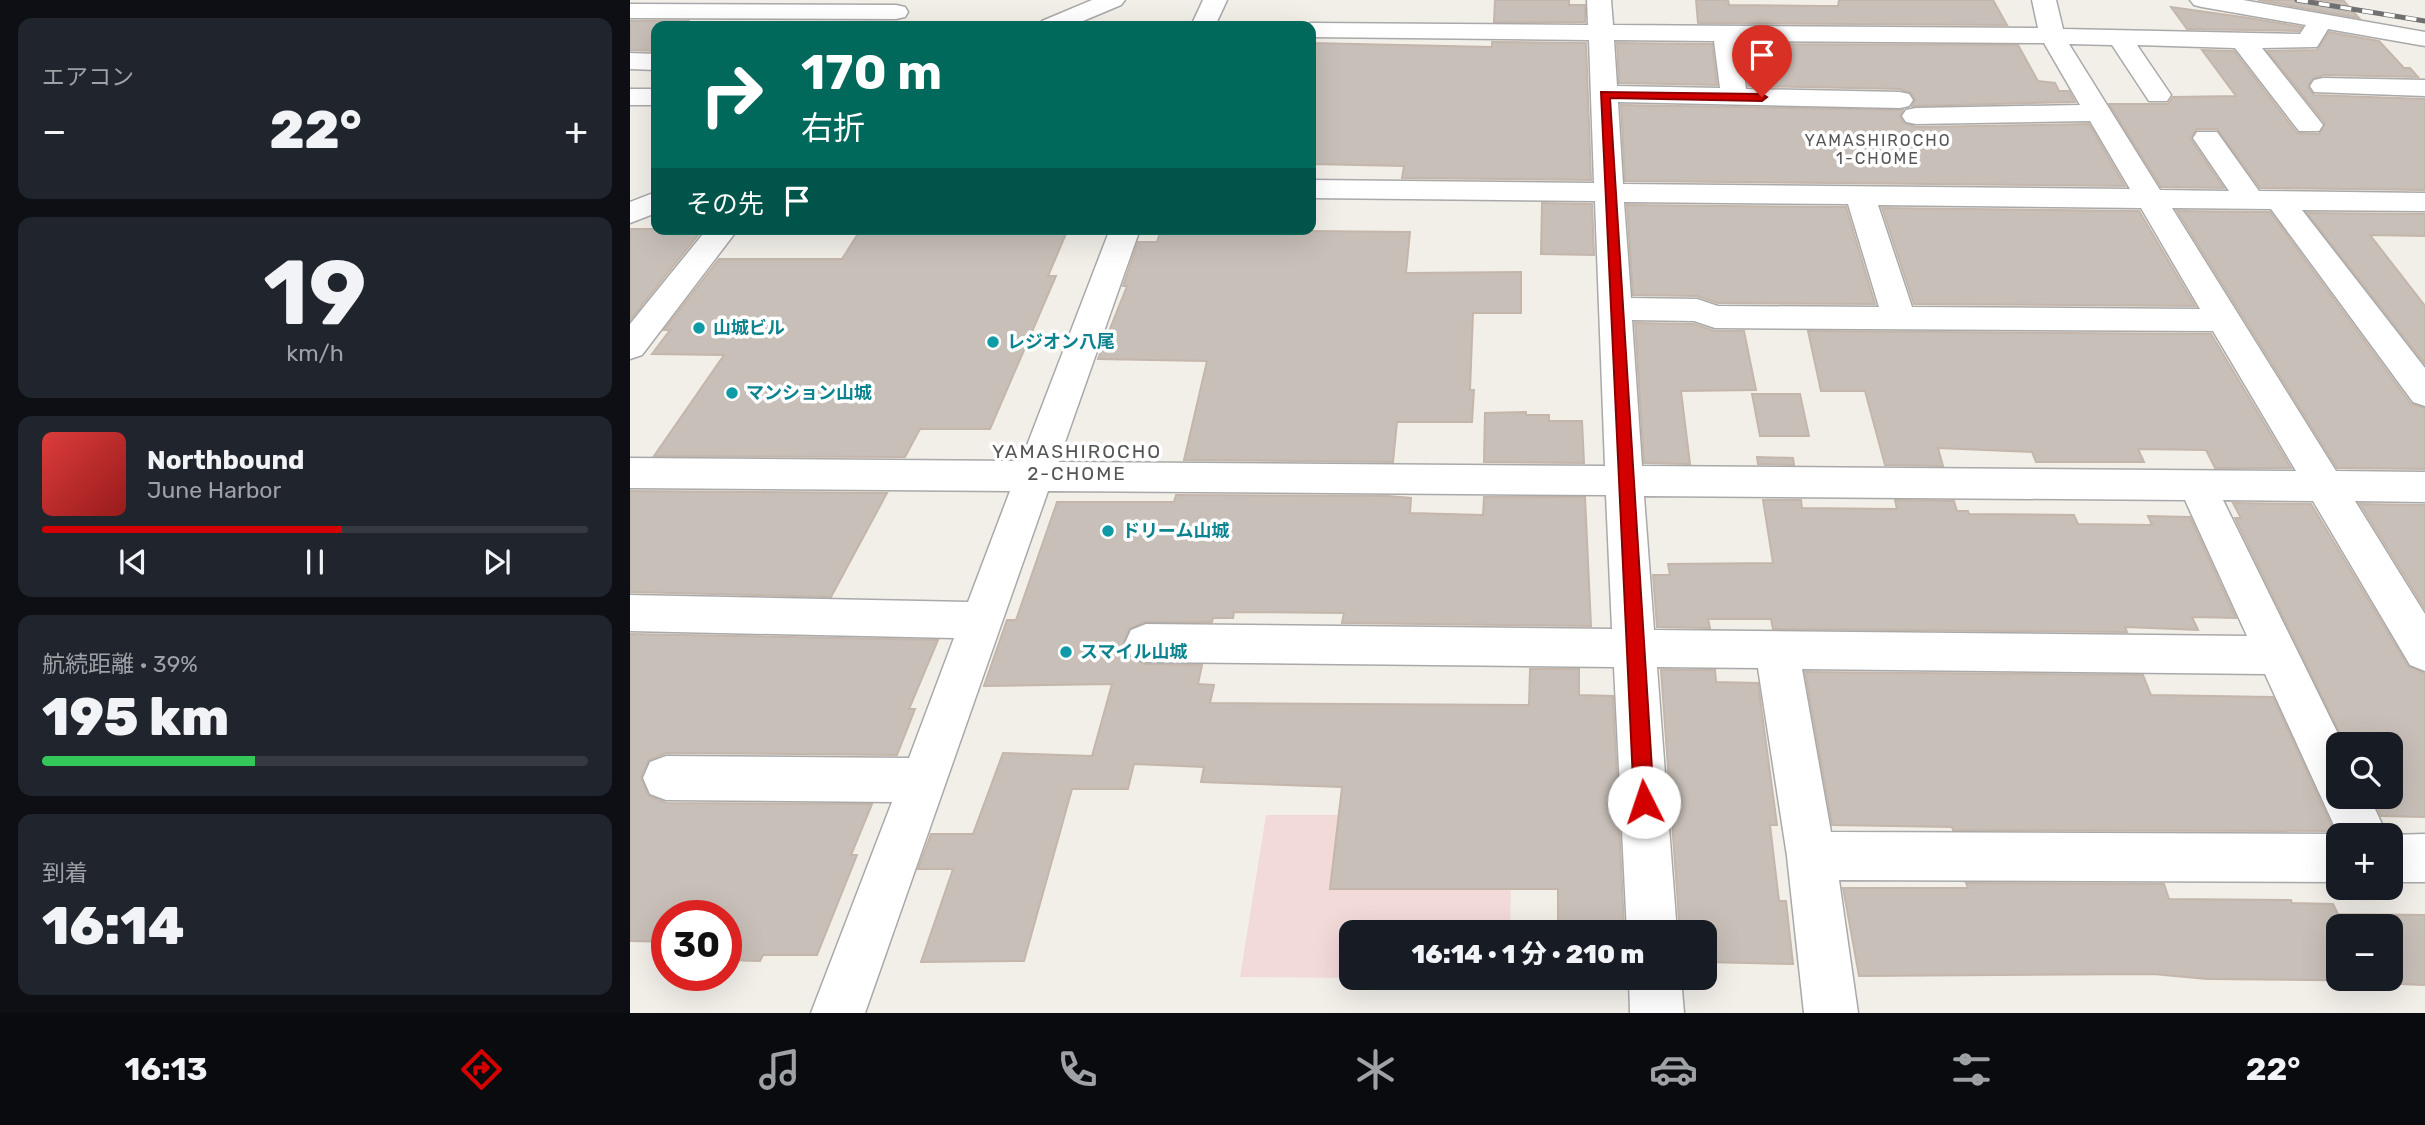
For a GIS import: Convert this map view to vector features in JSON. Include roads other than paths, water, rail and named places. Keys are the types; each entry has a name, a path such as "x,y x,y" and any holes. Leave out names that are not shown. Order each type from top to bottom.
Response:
{"street":[{"path":"1063,21 1113,0"},
{"path":"1206,21 1216,0"},
{"path":"1599,0 1623,481 1651,920"},
{"path":"2044,0 2052,36 2425,652"},
{"path":"2203,0 2405,35"},
{"path":"2375,9 2405,35 2425,69"},
{"path":"630,11 895,13"},
{"path":"1316,30 1435,21 1602,33 2052,36 2308,42 2321,20"},
{"path":"1725,33 1734,97"},
{"path":"2119,37 2158,95"},
{"path":"2243,41 2309,125"},
{"path":"630,61 651,62"},
{"path":"2323,86 2425,88"},
{"path":"1604,94 1734,97 1908,108 2100,113"},
{"path":"630,97 651,97"},
{"path":"2207,138 2265,200 2425,393"},
{"path":"1316,189 2425,202"},
{"path":"1860,195 1899,317"},
{"path":"630,214 651,204"},
{"path":"630,347 718,235"},
{"path":"838,1013 1123,235"},
{"path":"1614,309 1697,310 1716,317 2225,320"},
{"path":"630,473 2425,487"},
{"path":"2197,485 2326,757"},
{"path":"630,614 981,620"},
{"path":"1146,643 1634,646 2277,655"},
{"path":"1777,650 1811,856 1831,1013"},
{"path":"666,778 923,780"},
{"path":"1811,856 2326,858"},
{"path":"2403,858 2425,858"},
{"path":"1656,990 1657,1013"}],"railway":[{"path":"2297,0 2425,21"}],"place":[{"name":"山城ビル","path":"699,328"},
{"name":"レジオン八尾","path":"993,342"},
{"name":"マンション山城","path":"732,393"},
{"name":"ドリーム山城","path":"1108,531"},
{"name":"スマイル山城","path":"1066,652"}],"district":[{"name":"YAMASHIROCHO 1-CHOME","path":"1878,149"},
{"name":"YAMASHIROCHO 2-CHOME","path":"1077,462"}]}
